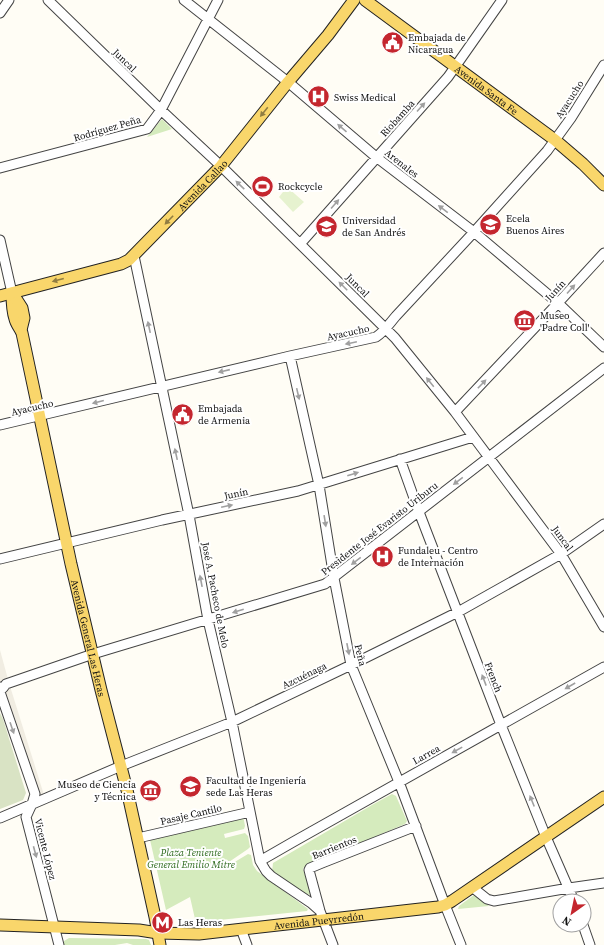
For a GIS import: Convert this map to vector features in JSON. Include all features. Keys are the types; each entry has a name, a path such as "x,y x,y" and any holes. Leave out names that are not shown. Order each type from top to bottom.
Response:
{"main road":[{"name":"Avenida Callao","path":"0,296 121,264 134,256 221,166 288,82 328,35 354,0"},
{"name":"Avenida Santa Fe","path":"365,0 555,140 583,164 604,185"},
{"name":"Avenida General Las Heras","path":"12,293 12,309 15,320 21,330 66,542 138,838 160,945"},
{"name":"Avenida Pueyrredón","path":"0,925 139,930 158,933 199,934 241,929 322,915 438,907 452,901 604,797"}],"street":[{"path":"0,13 9,0"},
{"name":"Juncal","path":"48,0 160,110 221,166 386,329 455,412 561,554 604,627"},
{"name":"Arenales","path":"184,0 288,82 376,157 474,232 558,303 604,347"},
{"name":"Rodríguez Peña","path":"0,168 147,129 160,110 218,0"},
{"name":"Riobamba","path":"300,244 448,77 502,0"},
{"name":"Ayacucho","path":"0,426 161,386 376,338 382,334 396,316 547,151 571,118 604,65"},
{"path":"0,240 12,293"},
{"name":"Junín","path":"455,412 604,253"},
{"name":"José A. Pacheco de Melo","path":"134,256 189,515 208,620 232,722 260,861 271,876 311,903 322,915"},
{"name":"Peña","path":"290,356 319,485 334,578 351,665 399,782 461,945"},
{"name":"Presidente José Evaristo Uriburu","path":"0,687 3,688 6,684 93,654 325,584 604,368"},
{"name":"Junín","path":"0,559 66,542 298,491 473,437"},
{"name":"French","path":"400,459 501,725 546,837 571,893"},
{"name":"Azcuénaga","path":"0,818 121,766 232,722 351,665 458,612 561,554 604,524"},
{"name":"Larrea","path":"260,861 604,667"},
{"name":"Vicente López","path":"0,692 35,794 26,817 59,945"},
{"name":"Pasaje Cantilo","path":"138,838 250,812"},
{"name":"Barrientos","path":"322,915 310,874 310,868 416,826"},
{"path":"472,887 487,899 494,901 604,883"},
{"path":"322,915 333,945"},
{"path":"241,929 247,945"},
{"path":"586,933 590,945"}],"green space":[{"path":"162,119 172,129 147,137"},
{"path":"287,187 304,202 293,212 279,197"},
{"path":"0,713 26,793 23,800 0,809"},
{"path":"392,794 396,796 407,821 405,824 304,867 303,869 311,894 310,895 304,893 272,872 273,863"},
{"name":"Plaza Teniente General Emilio Mitre","path":"242,809 245,826 244,829 224,834 225,838 245,833 248,836 250,847 226,864 228,866 248,854 251,855 253,865 257,871 308,909 307,911 209,921 195,919 190,897 166,910 148,831"},
{"path":"474,895 489,906 458,909 459,906"},
{"path":"69,938 146,939 149,940 151,945 133,945 127,943 115,945 64,945 64,941"}],"shaded area":[{"path":"0,650 44,795 38,793 0,682"}],"place":[{"name":"Embajada de Nicaragua","path":"393,43"},
{"name":"Swiss Medical","path":"318,97"},
{"name":"Rockcycle","path":"263,186"},
{"name":"Ecela Buenos Aires","path":"491,224"},
{"name":"Universidad de San Andrés","path":"326,226"},
{"name":"Museo 'Padre Coll'","path":"524,321"},
{"name":"Embajada de Armenia","path":"183,414"},
{"name":"Fundaleu - Centro de Internación","path":"383,556"},
{"name":"Facultad de Ingeniería sede Las Heras","path":"190,786"},
{"name":"Museo de Ciencia y Técnica","path":"151,790"},
{"name":"Las Heras","path":"162,922"}]}
